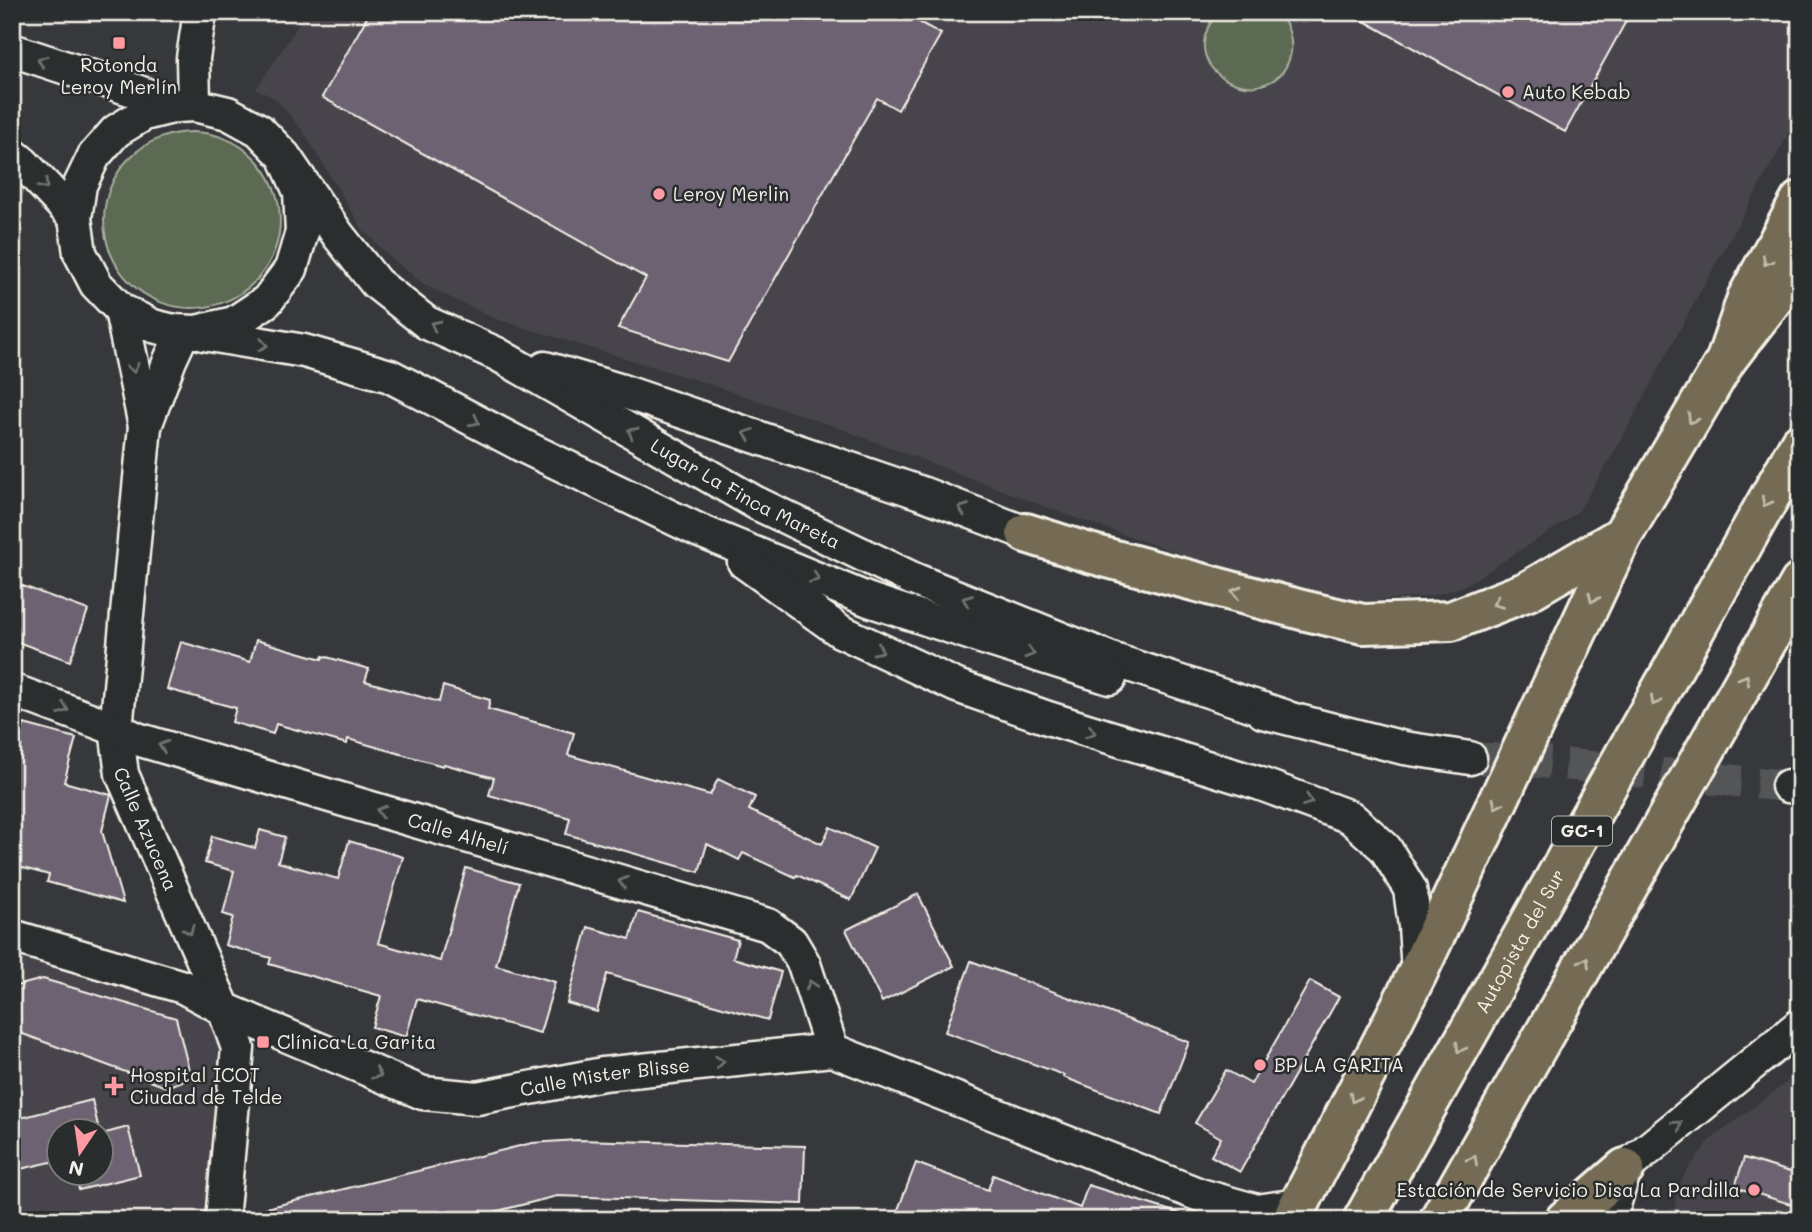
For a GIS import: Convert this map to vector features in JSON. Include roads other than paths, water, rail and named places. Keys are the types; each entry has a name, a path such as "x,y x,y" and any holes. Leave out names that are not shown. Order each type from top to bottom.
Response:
{"main road":[{"path":"1726,360 1747,298 1800,201"},
{"path":"1295,1212 1418,972 1622,536 1726,360 1800,264"},
{"name":"Autopista del Sur","path":"1363,1220 1800,443"},
{"path":"1026,533 1089,553 1363,624 1451,621 1528,591 1622,536"},
{"path":"1439,1220 1800,583"},
{"path":"1564,1220 1625,1168"}],"street":[{"path":"185,106 200,12"},
{"name":"Lugar La Finca Mareta","path":"12,50 185,106 229,113 260,130 284,156 338,235 376,283 428,323 497,354 756,503 913,579 1114,660 1283,716"},
{"name":"Lugar La Finca Mareta","path":"185,106 144,114 116,131 94,156 80,185 75,218 80,253 96,285 121,310 153,326 304,351 390,376 529,449 700,531 869,600 1119,681 1283,716 1404,748 1470,758"},
{"path":"12,154 75,218"},
{"name":"Lugar La Finca Mareta","path":"190,332 234,323 267,301 291,269 302,232 300,192 284,156"},
{"name":"Calle Azucena","path":"121,310 145,426"},
{"name":"Calle Azucena","path":"190,332 170,360 145,426 116,729 122,774 224,1009 238,1048 222,1220"},
{"path":"497,354 632,394 924,494 1026,533"},
{"path":"700,531 840,631 957,686 1048,718 1258,783 1349,817 1385,848 1410,889 1418,972"},
{"name":"Calle Alhelí","path":"12,690 137,739 768,925 790,942 804,964 832,1050"},
{"name":"Calle Mister Blisse","path":"12,936 183,987 224,1009 423,1093 477,1098 603,1074 832,1050 1200,1195 1257,1211 1295,1212"},
{"path":"1612,1220 1625,1168 1800,1025"},
{"name":"Calle Mister Blisse","path":"1200,1195 1233,1220"}],"tunnel":[{"path":"1470,758 1542,762 1788,786"}],"place":[{"name":"Rotonda Leroy Merlín","path":"119,43"},
{"name":"Auto Kebab","path":"1508,92"},
{"name":"Leroy Merlin","path":"659,194"},
{"name":"Clínica La Garita","path":"263,1042"},
{"name":"BP LA GARITA","path":"1260,1065"},
{"name":"Hospital ICOT Ciudad de Telde","path":"114,1086"},
{"name":"Estación de Servicio Disa La Pardilla","path":"1754,1190"}]}
